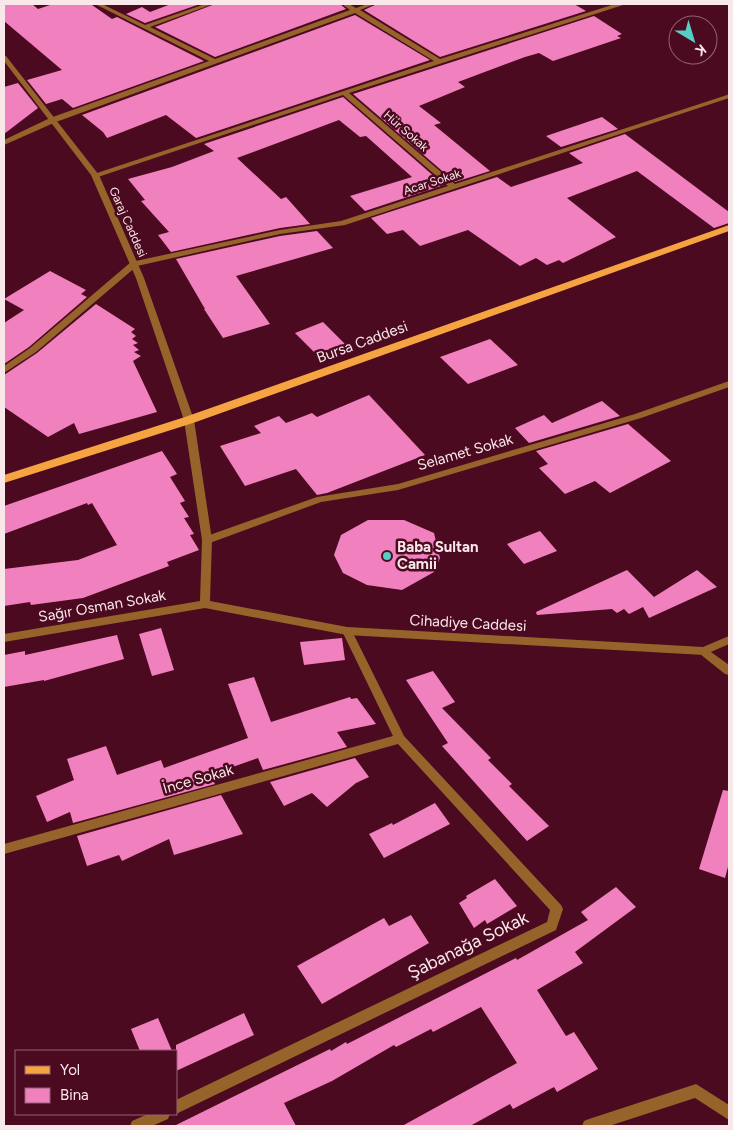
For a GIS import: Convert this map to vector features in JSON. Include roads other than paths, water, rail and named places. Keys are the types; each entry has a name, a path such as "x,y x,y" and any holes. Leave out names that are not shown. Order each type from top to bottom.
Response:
{"main road":[{"name":"Bursa Caddesi","path":"4,479 189,420 729,228"}],"street":[{"path":"98,4 214,61"},
{"path":"144,26 210,4"},
{"path":"345,4 439,61"},
{"path":"4,143 53,120 372,4"},
{"path":"95,175 439,61 621,4"},
{"name":"Garaj Caddesi","path":"4,57 95,175 134,264 189,420 207,540 205,604"},
{"name":"Hür Sokak","path":"344,92 454,187"},
{"name":"Acar Sokak","path":"134,264 280,232 342,223 729,96"},
{"path":"4,370 33,350 134,264"},
{"name":"Selamet Sokak","path":"207,540 320,499 398,487 638,416 729,384"},
{"name":"Cihadiye Caddesi","path":"205,604 347,631 704,651 729,640"},
{"name":"Sağır Osman Sokak","path":"4,638 205,604"},
{"name":"Şabanağa Sokak","path":"178,1106 552,926 558,909 400,739 347,631"},
{"path":"704,651 729,671"},
{"name":"İnce Sokak","path":"4,849 400,739"},
{"path":"589,1126 696,1091 729,1113"},
{"path":"137,1126 161,1115"}],"place":[{"name":"Baba Sultan Camii","path":"387,556"}]}
